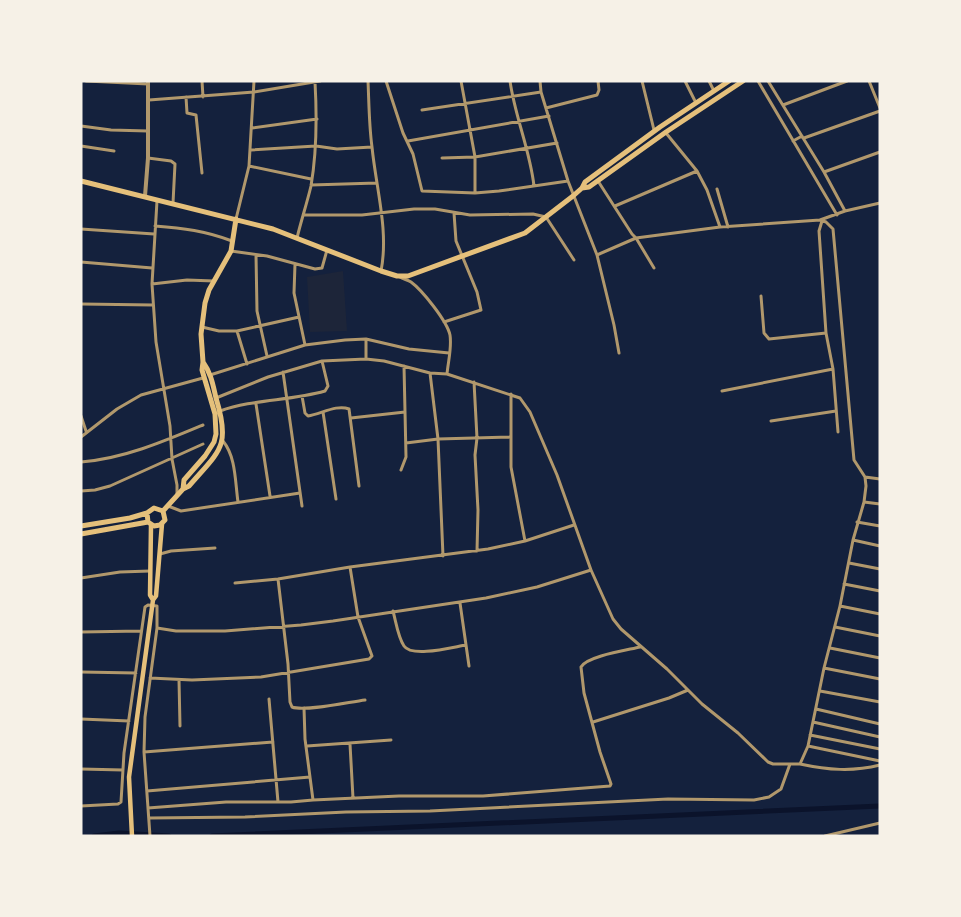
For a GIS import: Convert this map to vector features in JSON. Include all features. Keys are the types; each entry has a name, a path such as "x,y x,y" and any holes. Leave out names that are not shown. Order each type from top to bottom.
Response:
{"main road":[{"path":"81,181 273,229 381,271 397,276 408,276 526,233 574,196 586,182 654,131 729,81"},
{"path":"582,188 589,188 666,132 742,81"},
{"path":"183,489 184,480 205,456 214,442 216,434 214,414 202,370 202,327 205,304 214,281 231,251 236,219"},
{"path":"163,511 183,489 189,486 218,451 223,441 224,432 220,411 210,375 203,362"},
{"path":"81,526 147,513 154,508 163,511"},
{"path":"132,836 129,777 152,605 156,596 162,524 165,517 163,511"},
{"path":"147,513 150,524 150,595 152,605"},
{"path":"81,534 162,524"}],"street":[{"path":"86,81 148,83 148,158 145,196"},
{"path":"202,81 203,97"},
{"path":"236,219 249,166 254,81"},
{"path":"149,100 254,92 295,83 320,81"},
{"path":"368,81 372,147 381,214 384,259 381,271"},
{"path":"386,81 403,133 413,154 422,191 475,193 568,181"},
{"path":"461,81 475,157 475,193"},
{"path":"510,81 512,98 520,120 532,167 534,186"},
{"path":"540,81 541,92 568,181 596,256 614,325 619,353"},
{"path":"546,108 597,95 599,90 598,81"},
{"path":"642,81 654,131"},
{"path":"685,81 696,102"},
{"path":"709,81 714,91"},
{"path":"758,81 837,215"},
{"path":"768,81 824,172 845,211"},
{"path":"783,105 847,81"},
{"path":"793,141 880,110 869,81"},
{"path":"296,238 311,186 316,146 315,82"},
{"path":"422,110 512,98 541,92"},
{"path":"186,97 187,113 196,115 202,173"},
{"path":"408,141 549,116"},
{"path":"252,128 317,119"},
{"path":"81,126 111,130 148,131"},
{"path":"666,132 698,172 707,190 720,227"},
{"path":"442,158 475,157 556,143"},
{"path":"81,146 114,151"},
{"path":"251,150 316,146 337,149 372,147"},
{"path":"824,172 880,152"},
{"path":"148,158 171,161 175,164 173,203"},
{"path":"249,166 311,179"},
{"path":"615,206 698,172"},
{"path":"598,181 654,268"},
{"path":"311,186 377,183"},
{"path":"717,189 728,227"},
{"path":"157,201 152,268 153,305 171,438 172,459 177,485 176,498"},
{"path":"596,256 636,238 720,227 823,221 845,211 880,203"},
{"path":"303,215 381,214 414,209 470,215 532,214 546,218 574,260"},
{"path":"444,322 481,310 456,241 454,213"},
{"path":"800,764 808,746 857,522 864,502 866,486 865,477 854,460 834,229 823,221"},
{"path":"823,221 819,231 826,333 833,370 838,432"},
{"path":"155,226 211,233 233,241"},
{"path":"81,229 154,234"},
{"path":"231,251 280,259 315,269 322,268 328,250"},
{"path":"256,255 256,310 268,356"},
{"path":"81,262 152,268"},
{"path":"295,264 294,293 305,344"},
{"path":"397,276 410,281 440,314 450,334 447,374"},
{"path":"152,284 177,280 214,281"},
{"path":"761,296 764,333 769,339 826,333"},
{"path":"81,304 153,305"},
{"path":"202,327 219,331 237,331 299,317"},
{"path":"237,331 247,364"},
{"path":"210,375 305,344 366,339 410,349 449,354"},
{"path":"366,339 366,359"},
{"path":"216,398 268,377 322,361 366,359 384,361 430,373 447,374 520,398 530,412 562,489 591,570 613,619 621,629 768,762 800,764 826,770 843,771 880,765"},
{"path":"220,411 236,406 288,399 325,390 328,388 322,361"},
{"path":"401,470 406,457 404,366"},
{"path":"722,391 833,370"},
{"path":"283,372 302,506"},
{"path":"430,373 438,440 443,556"},
{"path":"81,437 86,431 130,400 163,388 204,378"},
{"path":"474,382 478,438 475,455 478,510 477,551"},
{"path":"511,394 510,436 512,467 525,541"},
{"path":"302,396 306,415 310,416 347,407 349,409 359,486"},
{"path":"256,404 270,496"},
{"path":"771,421 836,411"},
{"path":"323,412 336,499"},
{"path":"351,418 405,412"},
{"path":"81,416 86,431"},
{"path":"81,462 132,452 203,425"},
{"path":"406,443 510,436"},
{"path":"223,441 232,458 238,502"},
{"path":"81,490 95,490 110,486 203,444"},
{"path":"865,477 880,479"},
{"path":"168,506 181,512 270,496 300,493"},
{"path":"864,502 880,504"},
{"path":"857,522 880,526"},
{"path":"235,583 278,579 477,551 525,541 574,525"},
{"path":"853,540 880,546"},
{"path":"160,554 171,551 215,548"},
{"path":"849,563 880,569"},
{"path":"150,678 179,680 261,677 369,659 372,656 358,617 350,568"},
{"path":"157,628 197,631 284,626 358,617 460,603 537,587 591,570"},
{"path":"81,578 120,572 150,571"},
{"path":"278,579 290,704 294,708 304,708 365,700"},
{"path":"843,584 880,591"},
{"path":"460,603 469,666"},
{"path":"81,806 120,803 145,607 158,606 157,628 145,717 144,752 150,836"},
{"path":"840,606 880,614"},
{"path":"393,611 404,645 408,650 417,652 466,645"},
{"path":"835,627 880,636"},
{"path":"81,632 141,632"},
{"path":"148,808 226,802 483,796 608,787 611,784 584,693 581,674 583,663 614,652 641,647"},
{"path":"830,648 880,658"},
{"path":"824,668 880,679"},
{"path":"81,672 136,673"},
{"path":"179,680 180,726"},
{"path":"593,722 644,707 688,690"},
{"path":"820,691 880,702"},
{"path":"268,699 278,802"},
{"path":"304,708 312,800"},
{"path":"816,709 880,724"},
{"path":"81,719 129,721"},
{"path":"813,722 880,737"},
{"path":"810,735 880,749"},
{"path":"307,746 392,740"},
{"path":"144,752 273,742"},
{"path":"350,744 353,798"},
{"path":"808,746 880,761"},
{"path":"149,820 338,812 422,812 668,799 754,800 769,797 781,789 789,764"},
{"path":"81,769 123,770"},
{"path":"147,790 310,777"},
{"path":"826,836 880,824"}],"shaded area":[{"path":"343,271 347,331 310,332 307,277"}],"waterway":[{"path":"212,836 880,806"},
{"path":"94,836 119,833 169,836"}]}
